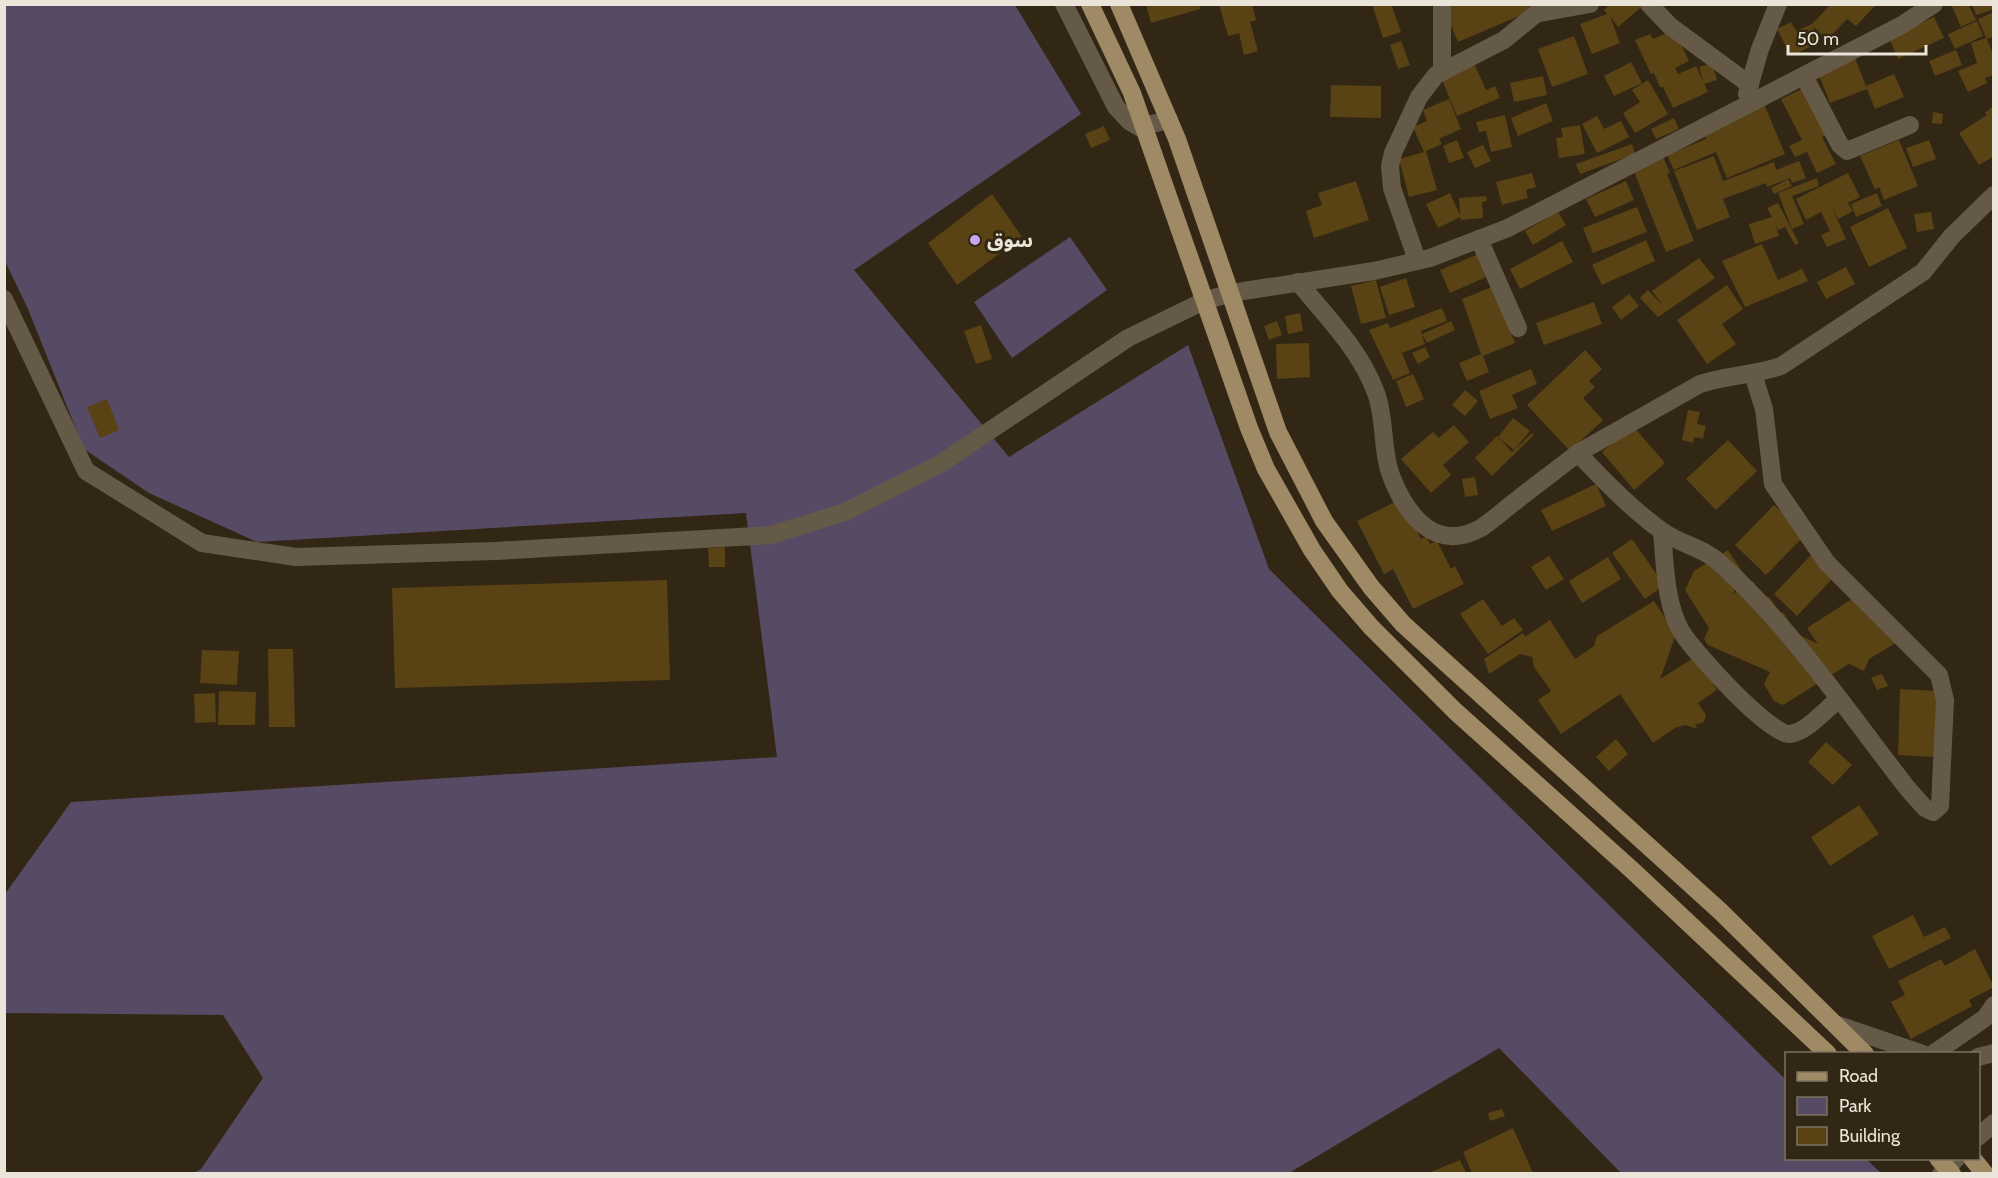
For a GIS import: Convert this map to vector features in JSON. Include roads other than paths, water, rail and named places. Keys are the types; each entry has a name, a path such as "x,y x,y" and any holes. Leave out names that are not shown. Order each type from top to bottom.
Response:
{"main road":[{"path":"1090,4 1110,43 1144,127 1204,301 1266,469 1312,549 1340,591 1371,627 1455,711 1632,870 1827,1052"},
{"path":"1119,4 1169,120 1278,432 1323,521 1371,587 1402,624 1720,911 1864,1052"},
{"path":"1974,1160 1985,1173"}],"street":[{"path":"1064,4 1116,107 1129,122 1144,127 1169,120"},
{"path":"1442,4 1442,72"},
{"path":"1418,260 1392,188 1390,160 1419,97 1433,77 1504,40 1544,9 1590,4"},
{"path":"1649,4 1670,26 1750,85"},
{"path":"1743,107 1778,4"},
{"path":"4,299 86,471 202,543 296,556 495,551 771,536 845,512 940,464 1128,338 1204,301 1231,293 1374,271 1418,260 1508,228 1902,25 1934,4"},
{"path":"1804,76 1840,145 1847,151 1910,125"},
{"path":"1298,282 1339,331 1367,374 1376,394 1391,477 1412,514 1424,528 1432,532 1452,535 1480,528 1578,453 1700,384 1781,366 1923,272 1952,236 1994,195"},
{"path":"1479,239 1518,328"},
{"path":"1578,453 1662,532 1696,546 1721,563 1792,636 1908,789 1925,808 1930,811 1937,810 1941,795 1943,686 1938,675 1827,563 1773,484 1764,409 1753,374"},
{"path":"1662,532 1667,579 1681,631 1758,717 1780,732 1791,734 1803,728 1839,699"},
{"path":"1935,1052 1986,1018 1994,1005"},
{"path":"1835,1024 1917,1052"}],"place":[{"name":"سوق","path":"975,240"}]}
